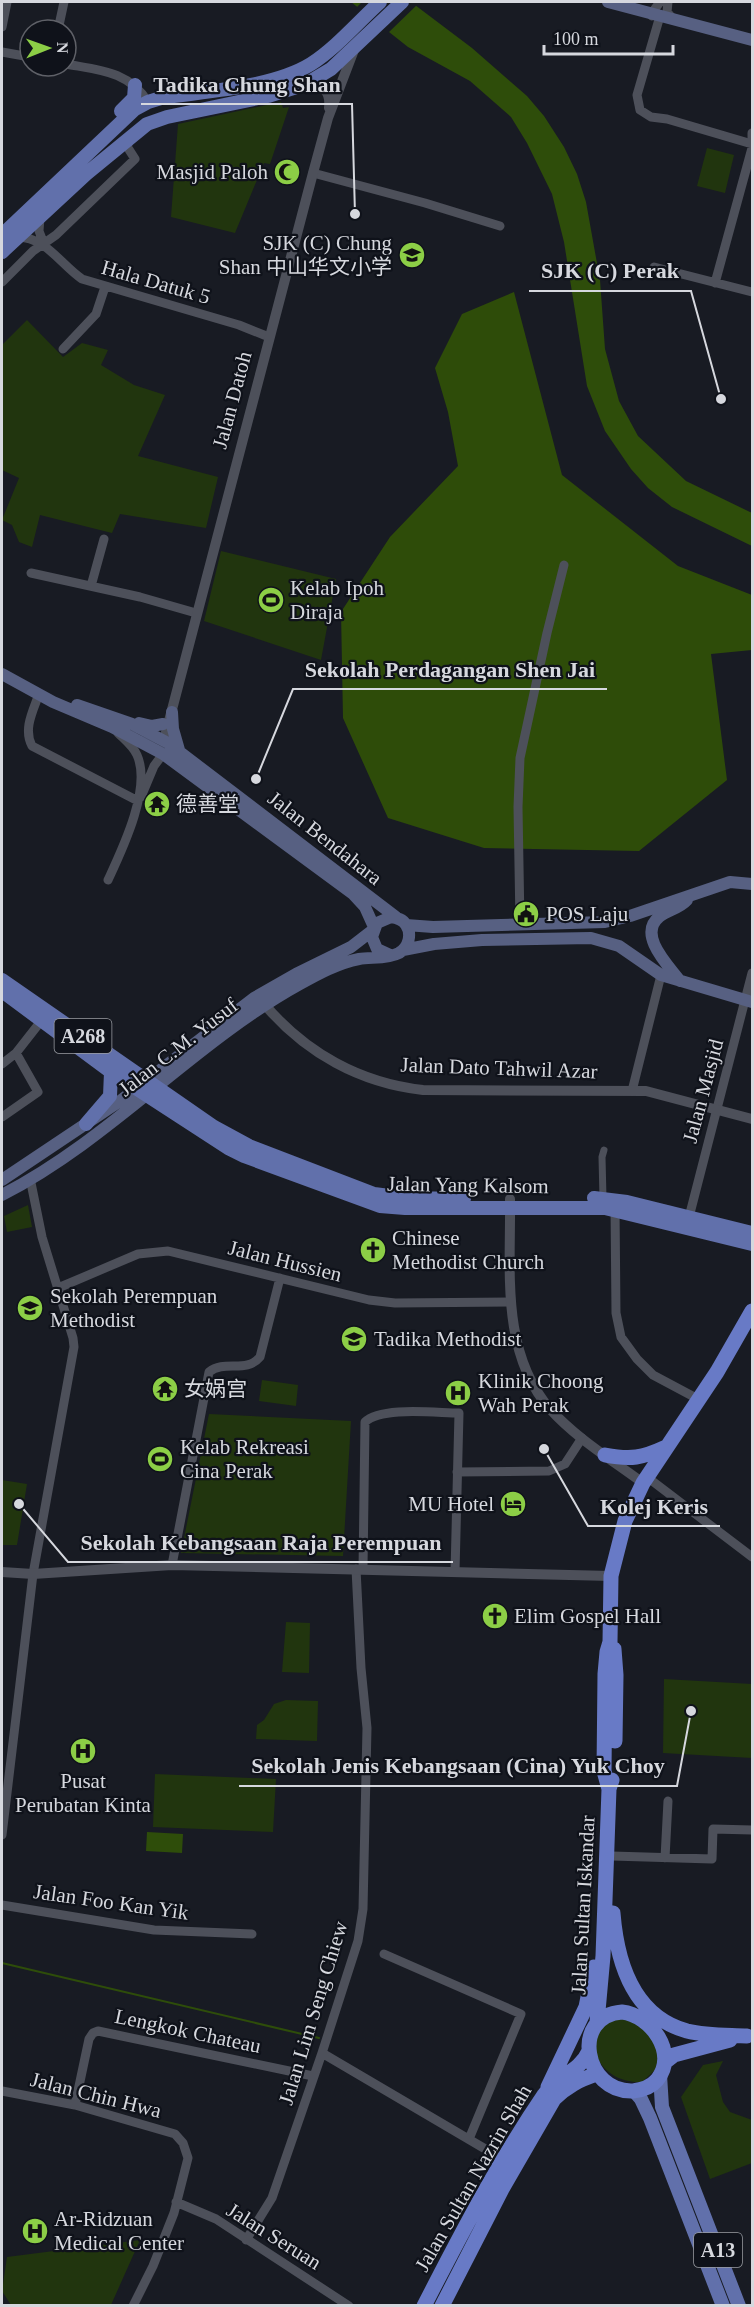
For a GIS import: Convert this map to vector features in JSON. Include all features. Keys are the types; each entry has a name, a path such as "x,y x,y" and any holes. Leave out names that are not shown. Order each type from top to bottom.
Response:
{"highway":[{"name":"Jalan Sultan Iskandar","path":"597,2022 603,1965 609,1789 614,1772 616,1652 610,1642 611,1576 625,1521 645,1480 717,1372 753,1311"},
{"path":"605,1455 641,1458 666,1447"},
{"path":"609,1833 616,1949 625,1974 640,1998 658,2017 680,2029 704,2034 750,2035"},
{"path":"546,2092 578,2027 592,1983 599,1928 602,1859 609,1833"},
{"path":"663,2068 663,2048 657,2035 639,2017 616,2012 597,2022 590,2037 591,2063 597,2074 615,2087 634,2091 652,2085 674,2055 750,2035"},
{"name":"Jalan Sultan Nazrin Shah","path":"424,2306 504,2160 546,2092 579,2066 589,2051"},
{"name":"Jalan Sultan Nazrin Shah","path":"442,2306 502,2189 554,2099 580,2079 597,2074"}],"main road":[{"path":"2,235 135,109 148,102 286,76 319,58 380,2"},
{"path":"2,252 40,214 147,124 157,119 281,93 306,84 331,69 402,2"},
{"path":"608,2 753,40"},
{"path":"105,135 114,119 134,98 135,85"},
{"path":"148,102 154,108 163,110 224,106"},
{"path":"86,174 143,112 148,102"},
{"name":"Jalan Bendahara","path":"2,674 53,702 116,724 179,750 334,875 360,900 369,913 373,929"},
{"path":"172,712 179,750"},
{"path":"116,724 152,726 163,724"},
{"name":"Jalan Bendahara","path":"161,743 196,779 396,917"},
{"path":"406,925 433,927 605,922 730,882 753,884"},
{"path":"681,982 656,949 652,930 659,916 683,904 691,896"},
{"path":"403,950 409,941 409,930 396,917 386,918 373,929 372,937 377,949 390,955 434,944 482,940 591,938 619,946 661,975 749,1001"},
{"name":"Jalan C.M. Yusuf","path":"2,1195 80,1146 254,999 296,974 351,947 373,929"},
{"name":"Jalan C.M. Yusuf","path":"2,1180 86,1124 147,1088 300,984 340,965 390,955"},
{"name":"A268","path":"2,980 111,1072 147,1088"},
{"name":"A268","path":"2,991 45,1016 147,1088"},
{"path":"86,1124 110,1096 111,1072"},
{"name":"Jalan Yang Kalsom","path":"147,1088 207,1135 239,1153 336,1185 369,1203 392,1208 510,1203 594,1207 611,1203 753,1233"},
{"name":"Jalan Yang Kalsom","path":"611,1203 753,1244"},
{"name":"A13","path":"663,2068 662,2107 739,2306"},
{"name":"A13","path":"634,2091 641,2099 650,2118 723,2306"}],"street":[{"path":"2,27 7,2"},
{"path":"61,18 64,2"},
{"path":"660,2 656,15 657,29 645,74 643,103 649,110 667,119"},
{"path":"668,2 667,12 675,20"},
{"path":"328,118 356,47"},
{"path":"2,52 18,55"},
{"path":"78,66 123,78 135,85 148,102"},
{"path":"645,74 637,100 639,110 651,117 752,140 752,148 715,283"},
{"path":"306,84 327,90 330,101 328,118"},
{"name":"Jalan Datoh","path":"108,880 126,842 138,801 154,766 172,712 268,337 328,118"},
{"path":"2,282 33,251 56,235 135,159 128,148 128,138"},
{"path":"313,173 500,226"},
{"path":"40,214 39,231 44,244"},
{"path":"17,237 33,238 44,244"},
{"name":"Hala Datuk 5","path":"44,244 71,272 82,279 238,325 268,337"},
{"path":"654,267 753,292"},
{"path":"63,349 96,314 105,287"},
{"path":"92,586 104,539"},
{"path":"520,924 518,807 520,758 564,565"},
{"path":"31,573 196,613"},
{"path":"39,694 28,731 28,739 32,746 138,801"},
{"name":"Jalan Datoh","path":"161,743 163,724 171,698 175,694"},
{"name":"Jalan Datoh","path":"116,724 139,761 138,801"},
{"name":"Jalan Masjid","path":"689,1218 717,1109 749,1001 753,973"},
{"path":"632,1090 661,975"},
{"name":"Jalan Dato Tahwil Azar","path":"266,1005 314,1051 353,1072 390,1084 423,1090 632,1090 659,1094 753,1119"},
{"path":"2,1064 16,1053 45,1016"},
{"path":"2,1117 38,1092 16,1053"},
{"path":"604,1150 602,1157 611,1203 616,1313 621,1337 637,1359 653,1375 698,1399"},
{"path":"2,1835 33,1574 74,1347 74,1338 40,1229 30,1178"},
{"path":"510,1203 513,1326 526,1375 550,1408 582,1438 753,1557"},
{"name":"Jalan Hussien","path":"58,1288 123,1259 156,1251 179,1252 378,1301 511,1302"},
{"path":"172,1565 209,1372 225,1365 247,1366 255,1363 260,1357 280,1278"},
{"name":"Jalan Lim Seng Chiew","path":"246,2240 272,2198 358,1941 363,1909 367,1728 361,1668 360,1569 366,1422 375,1416 395,1412 459,1413 457,1472"},
{"path":"454,1572 457,1472 549,1471 565,1464 582,1438"},
{"path":"2,1572 33,1574 172,1565 611,1576"},
{"path":"665,1858 668,1801"},
{"path":"612,1856 712,1859 713,1829 753,1830"},
{"name":"Jalan Foo Kan Yik","path":"2,1905 154,1930 252,1934"},
{"path":"384,1954 521,2014 469,2139"},
{"name":"Lengkok Chateau","path":"75,2105 89,2039 93,2033 99,2031 313,2076"},
{"path":"322,2053 504,2160"},
{"name":"Jalan Chin Hwa","path":"2,2091 75,2105 175,2134 183,2143 188,2158 176,2202 153,2266 133,2306"},
{"name":"Jalan Seruan","path":"176,2202 216,2219 349,2306"}],"shaded area":[{"path":"351,2 411,2 472,48 527,96 544,116 564,147 577,174 586,202 600,280 605,349 619,401 638,436 686,481 752,513 752,546 672,507 648,488 631,469 605,431 587,386 564,242 552,194 527,143 511,117 470,81 408,47"},
{"path":"281,102 283,108 289,107 270,164 264,163 235,233 171,217 178,124"},
{"path":"707,148 734,155 725,193 697,186"},
{"path":"514,292 562,475 678,566 752,595 752,650 711,654 727,780 639,851 484,848 388,818 343,718 341,612 390,537 458,466 448,412 435,368 462,314"},
{"path":"27,320 63,357 82,343 108,350 101,365 134,385 165,395 138,456 218,477 206,528 120,514 112,533 40,515 32,547 19,542 12,525 2,520 19,478 2,470 2,345"},
{"name":"Kelab Ipoh Diraja","path":"221,551 336,579 321,660 204,621"},
{"path":"28,1205 32,1227 7,1232 4,1216"},
{"path":"262,1380 298,1385 296,1406 259,1401"},
{"path":"209,1414 351,1421 343,1556 181,1553"},
{"path":"2,1480 27,1484 17,1545 2,1545"},
{"path":"286,1622 310,1623 309,1673 282,1672"},
{"path":"664,1679 752,1684 752,1758 663,1753"},
{"path":"286,1700 318,1701 317,1741 256,1739 257,1725 264,1720 274,1704"},
{"path":"155,1774 276,1779 273,1832 153,1827"},
{"path":"147,1832 183,1834 182,1853 146,1851"},
{"path":"615,2017 641,2023 660,2053 655,2070 642,2082 631,2082 611,2074 598,2059 596,2039 600,2028"},
{"path":"723,2061 716,2075 723,2102 730,2112 752,2120 752,2163 710,2179 681,2097 703,2065"},
{"path":"140,2240 111,2305 11,2305 2,2291 7,2257"}],"pier":[{"path":"362,2 419,3 387,34 355,9"}],"waterway":[{"path":"2,1963 319,2038"}],"place":[{"name":"Masjid Paloh","path":"287,172"},
{"name":"Tadika Chung Shan","path":"355,214"},
{"name":"SJK (C) Chung Shan 中山华文小学","path":"412,255"},
{"name":"SJK (C) Perak","path":"721,399"},
{"name":"Kelab Ipoh Diraja","path":"271,600"},
{"name":"Sekolah Perdagangan Shen Jai","path":"256,779"},
{"name":"德善堂","path":"157,804"},
{"name":"POS Laju","path":"526,914"},
{"name":"Chinese Methodist Church","path":"373,1250"},
{"name":"Sekolah Perempuan Methodist","path":"30,1308"},
{"name":"Tadika Methodist","path":"354,1339"},
{"name":"女娲宫","path":"165,1389"},
{"name":"Klinik Choong Wah Perak","path":"458,1393"},
{"name":"Kolej Keris","path":"544,1449"},
{"name":"Kelab Rekreasi Cina Perak","path":"160,1459"},
{"name":"Sekolah Kebangsaan Raja Perempuan","path":"19,1504"},
{"name":"MU Hotel","path":"513,1504"},
{"name":"Elim Gospel Hall","path":"495,1616"},
{"name":"Sekolah Jenis Kebangsaan (Cina) Yuk Choy","path":"691,1711"},
{"name":"Pusat Perubatan Kinta","path":"83,1751"},
{"name":"Ar-Ridzuan Medical Center","path":"35,2231"}]}
